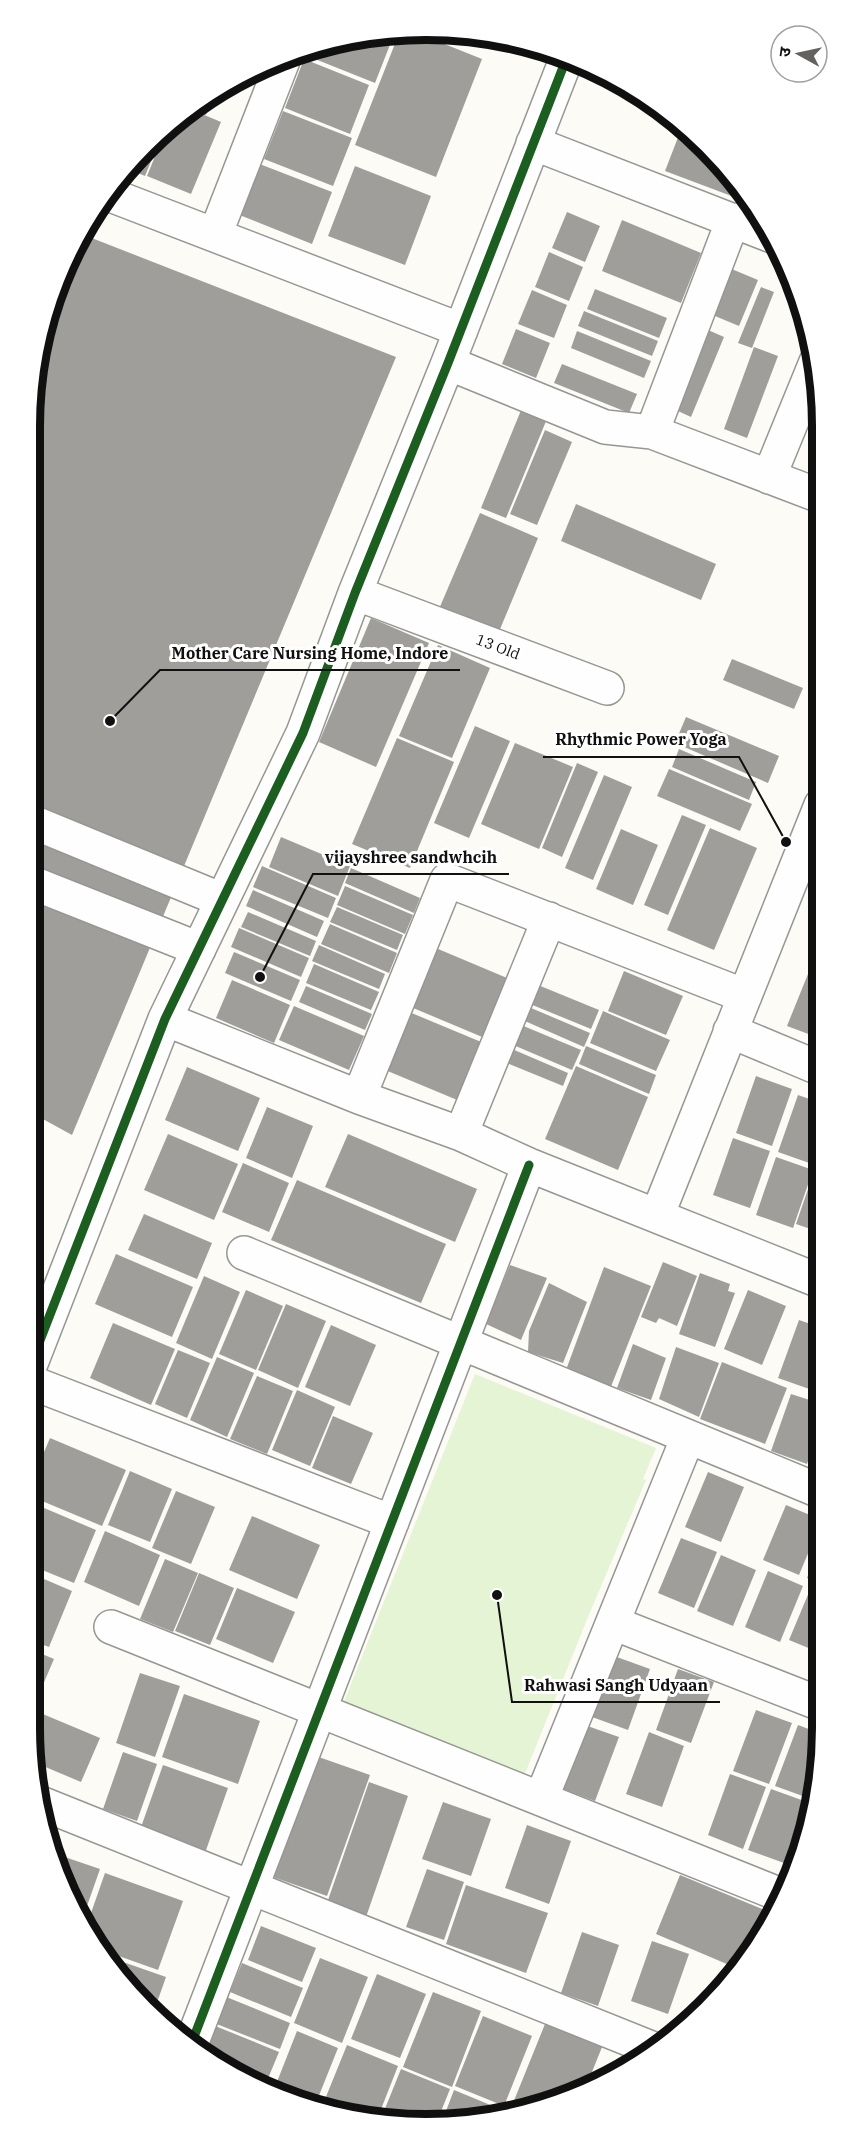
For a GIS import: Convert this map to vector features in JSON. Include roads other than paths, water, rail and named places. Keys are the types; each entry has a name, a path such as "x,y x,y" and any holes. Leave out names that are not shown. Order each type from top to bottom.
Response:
{"street":[{"path":"40,1340 165,1019 303,733 355,592 448,363 563,66"},
{"path":"215,235 279,70"},
{"path":"533,143 758,229"},
{"path":"116,197 460,330"},
{"path":"652,432 733,220"},
{"path":"448,363 605,427 652,432 812,493"},
{"path":"769,477 809,378"},
{"name":"13 Old","path":"355,592 607,688"},
{"path":"40,825 222,900"},
{"path":"657,1216 730,1031 809,868 812,852"},
{"path":"359,1097 447,880 745,996"},
{"path":"40,886 199,949"},
{"path":"461,1134 549,919"},
{"path":"165,1019 359,1097 461,1134 530,1165 812,1278"},
{"path":"730,1031 812,1064"},
{"path":"194,2036 530,1165"},
{"path":"244,1253 812,1488"},
{"path":"40,1386 392,1521"},
{"path":"541,1798 688,1437"},
{"path":"613,1623 812,1701"},
{"path":"111,1627 776,1893"},
{"path":"49,1807 646,2046"}],"place":[{"name":"Mother Care Nursing Home, Indore","path":"110,721"},
{"name":"Rhythmic Power Yoga","path":"786,842"},
{"name":"vijayshree sandwhcih","path":"260,977"},
{"name":"Rahwasi Sangh Udyaan","path":"497,1595"}]}
